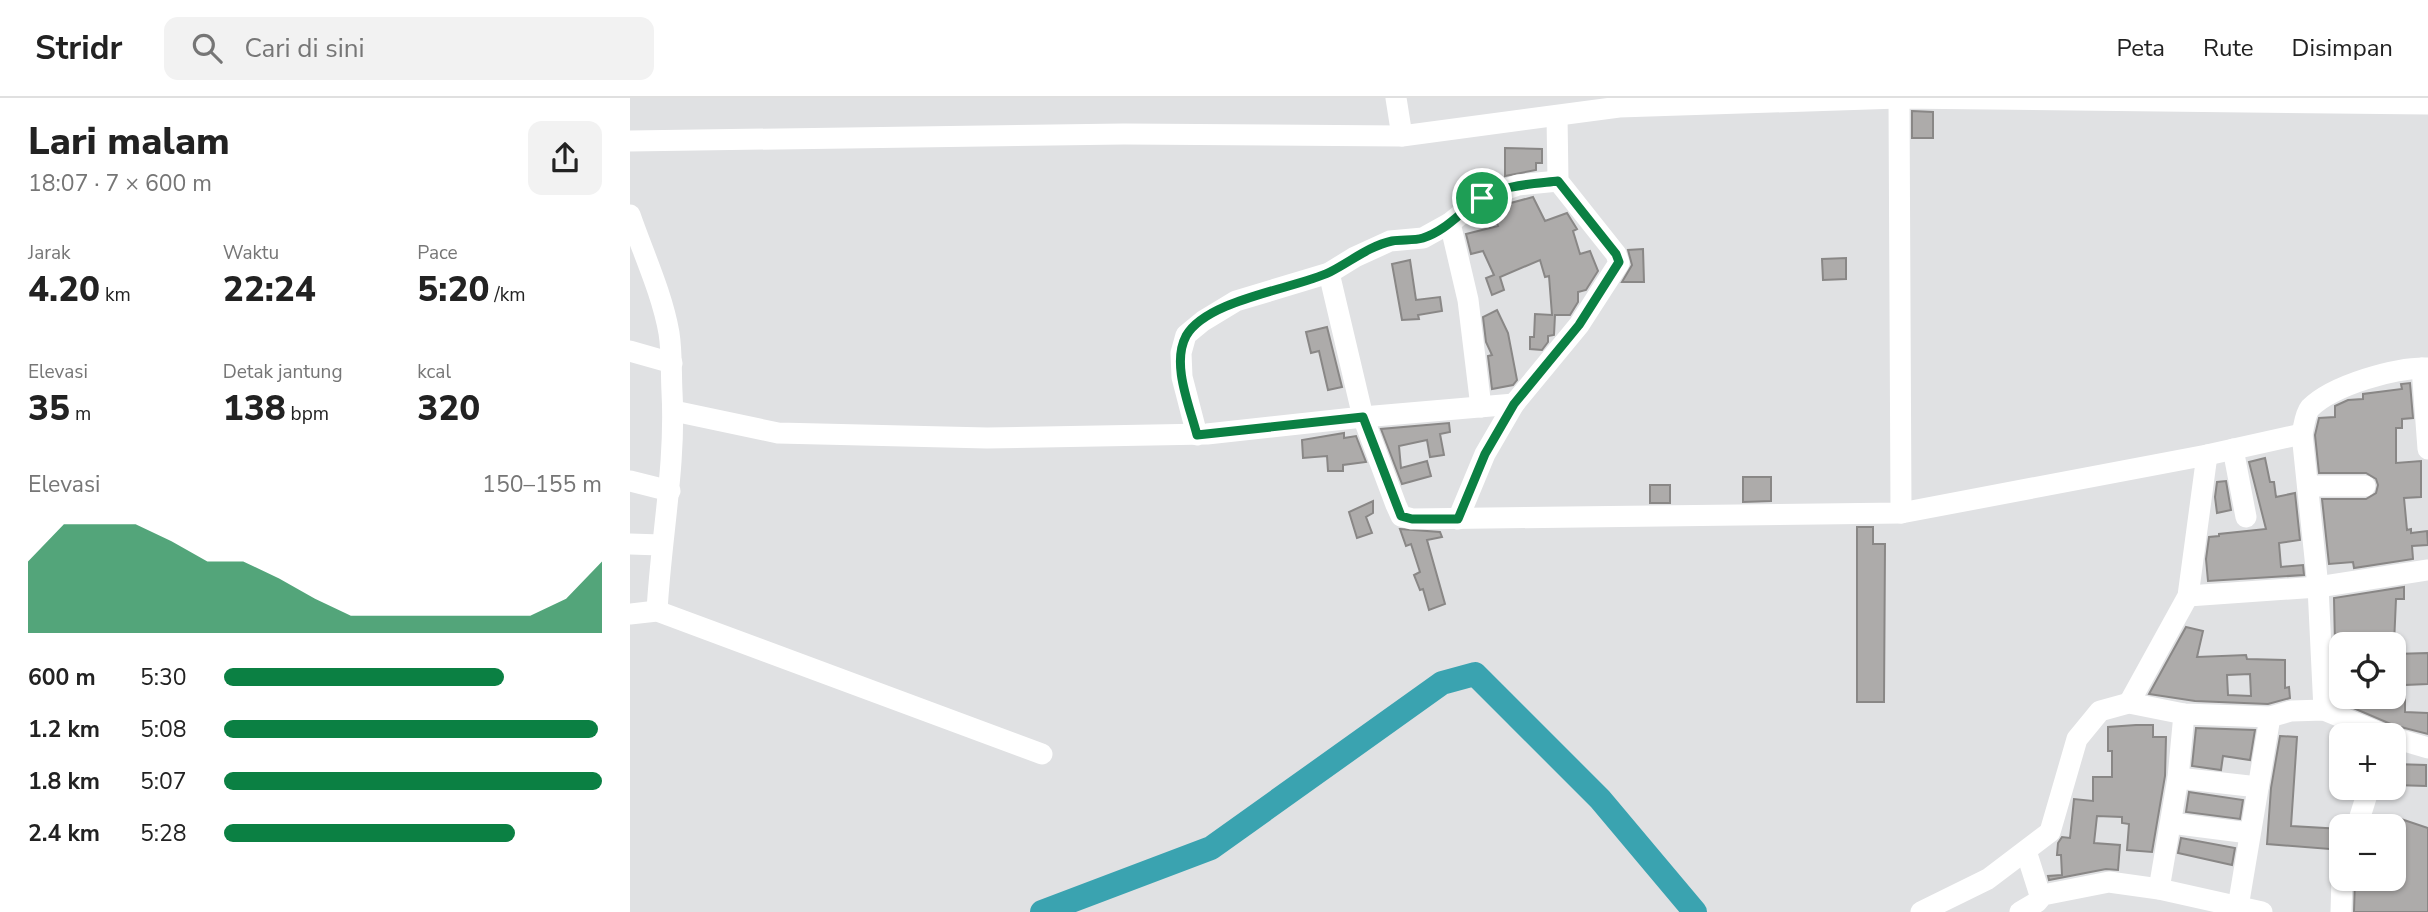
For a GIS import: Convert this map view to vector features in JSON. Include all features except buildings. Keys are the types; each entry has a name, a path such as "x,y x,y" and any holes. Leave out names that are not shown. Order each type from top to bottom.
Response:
{"street":[{"path":"1396,98 1402,136"},
{"path":"630,141 1124,134 1402,136 1557,116 1619,102 1899,98 2428,104"},
{"path":"1899,98 1901,513"},
{"path":"1458,519 1485,454 1514,404 1579,325 1619,262 1616,254 1558,181 1557,116"},
{"path":"1197,435 1182,377 1181,354 1186,335 1203,321 1237,302 1329,273 1354,257 1390,241 1423,238 1450,223 1482,198 1518,185 1558,181"},
{"path":"630,215 669,331 672,363 674,411 670,491 657,611"},
{"path":"1450,223 1468,300 1481,407"},
{"path":"1329,273 1363,417 1401,516 1412,519 1901,513 2207,455 2301,434"},
{"path":"630,351 672,363"},
{"path":"2323,710 2318,587 2301,434 2308,410 2329,394 2370,378 2425,368 2428,449"},
{"path":"674,411 778,433 987,438 1197,435 1514,404"},
{"path":"2233,449 2246,517"},
{"path":"2129,703 2188,596 2207,455"},
{"path":"630,481 670,491"},
{"path":"2308,486 2365,486"},
{"path":"630,544 663,537"},
{"path":"2188,596 2318,587 2428,570"},
{"path":"630,614 657,611 1042,754"},
{"path":"1921,912 1988,879 2050,832 2077,739 2100,711 2129,703 2184,714 2270,717 2291,711 2323,710 2355,723"},
{"path":"2159,889 2178,778 2184,714"},
{"path":"2238,907 2270,717"},
{"path":"2406,742 2428,748"},
{"path":"2178,778 2258,787"},
{"path":"2171,823 2249,833"},
{"path":"2026,850 2039,891 2043,895"},
{"path":"2020,912 2043,895 2109,882 2159,889 2262,912"},
{"path":"2341,912 2342,891"}],"waterway":[{"path":"1042,912 1211,848 1442,683 1475,674 1600,799 1695,912"}],"route":[{"path":"1558,181 1616,254 1619,262 1579,325 1514,404 1485,454 1458,519 1412,519 1401,516 1363,417 1197,435 1182,377 1181,354 1186,335 1203,321 1237,302 1329,273 1354,257 1390,241 1423,238 1450,223 1482,198 1518,185 1558,181"}]}
